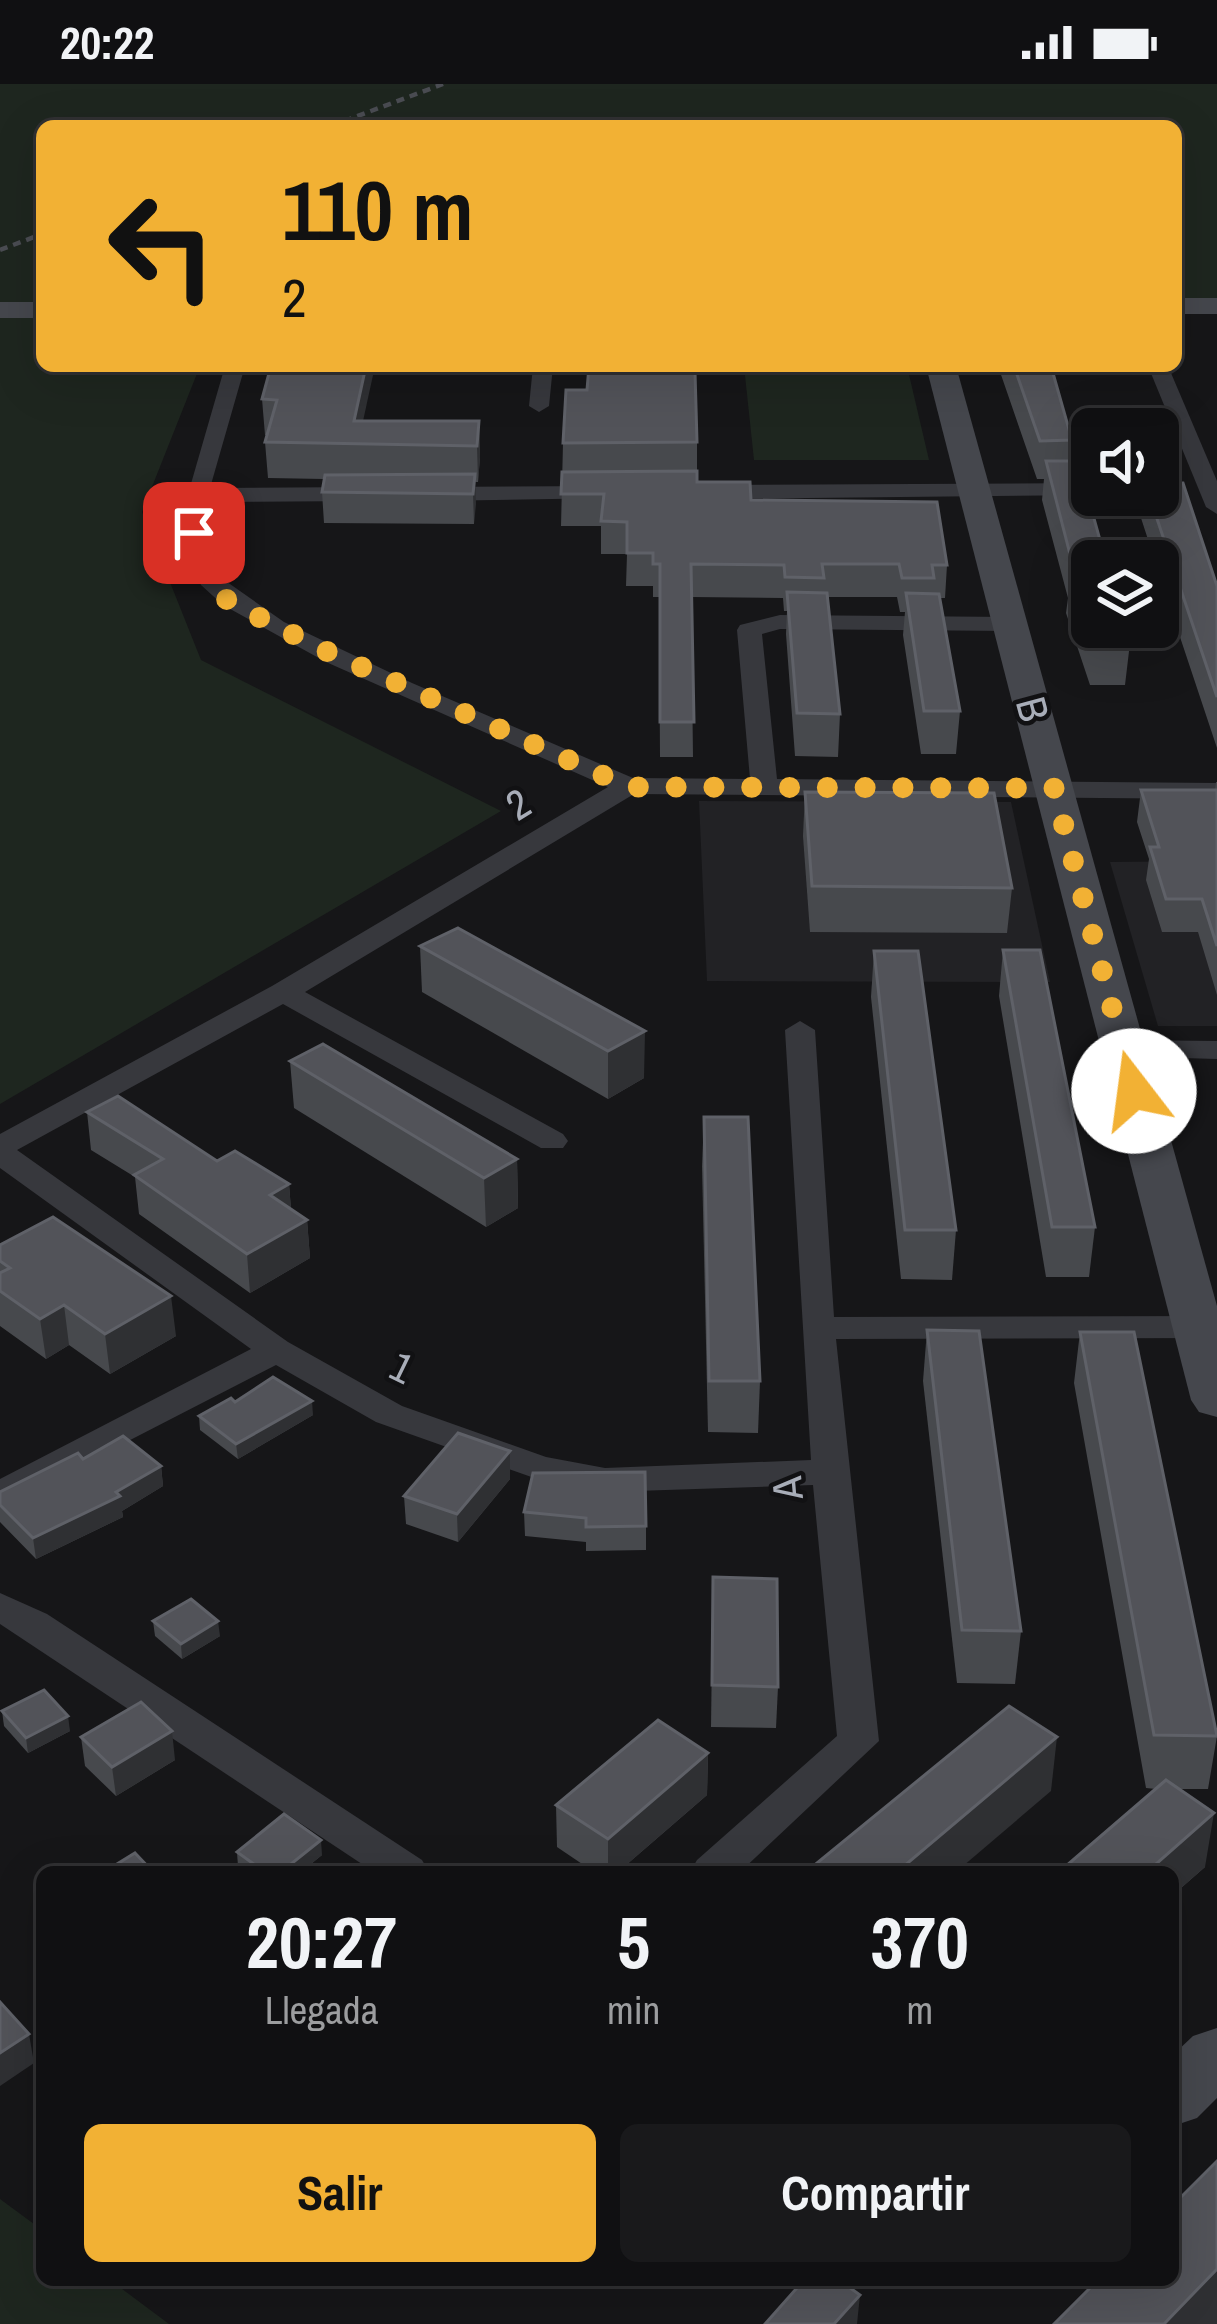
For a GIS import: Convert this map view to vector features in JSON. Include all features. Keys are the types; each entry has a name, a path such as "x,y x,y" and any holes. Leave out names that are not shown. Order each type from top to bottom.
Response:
{"street":[{"path":"1182,306 1217,306"},
{"path":"0,310 36,310"},
{"path":"233,372 199,495 194,533 209,580 229,602 326,651 629,787"},
{"path":"539,406 542,372"},
{"name":"B","path":"943,372 1123,1049 1207,1327 1217,1400"},
{"path":"1160,372 1206,496"},
{"path":"695,492 1071,490"},
{"path":"199,495 626,493"},
{"path":"764,784 748,630 780,622 1010,624"},
{"name":"2","path":"0,1150 284,992 629,787 764,784 1217,791"},
{"path":"284,992 552,1141"},
{"name":"A","path":"719,1866 858,1741 830,1472 800,1030"},
{"path":"1123,1049 1217,1050"},
{"name":"1","path":"0,1150 276,1350 389,1414 540,1468 605,1480 830,1472"},
{"path":"820,1328 1207,1327"},
{"path":"0,1495 276,1350"},
{"path":"0,1607 33,1624 398,1866"},
{"path":"1179,2092 1217,2055"}],"shaded area":[{"path":"0,84 1217,84 1217,313 1182,313 1182,120 36,120 36,372 198,372 142,512 201,660 501,811 0,1104"},
{"path":"745,372 908,372 929,460 754,460"},
{"path":"699,801 1011,802 1050,982 707,981"},
{"path":"1217,861 1217,1026 1158,1026 1110,862"},
{"path":"0,2199 36,2226 36,2286 118,2286 169,2324 0,2324"}],"building":[{"path":"269,372 365,372 354,421 479,421 477,446 265,442 277,400 262,399"},
{"path":"588,372 695,372 697,442 563,443 566,390 587,390"},
{"path":"1016,372 1053,372 1071,440 1040,441"},
{"path":"1046,461 1071,461 1071,516 1093,516 1100,540 1071,540 1071,558"},
{"path":"697,471 697,482 750,482 751,500 937,502 947,565 932,565 934,578 902,578 899,564 822,564 824,578 785,577 784,565 691,564 694,722 660,722 660,564 653,564 653,553 627,553 627,522 601,521 604,494 561,494 562,472"},
{"path":"475,474 473,494 322,492 325,475"},
{"path":"1179,483 1183,483 1217,586 1217,697 1179,584 1179,540 1164,540 1156,516 1179,516"},
{"path":"787,592 827,593 840,714 797,713"},
{"path":"906,593 939,594 960,711 924,711"},
{"path":"1141,790 1217,790 1217,946 1202,899 1166,899 1150,847 1159,847"},
{"path":"805,792 994,793 1012,888 812,886"},
{"path":"458,928 645,1031 608,1051 420,946"},
{"path":"1003,950 1040,950 1095,1227 1052,1227"},
{"path":"874,951 918,951 956,1230 905,1230"},
{"path":"323,1044 517,1159 484,1178 290,1061"},
{"path":"118,1096 217,1161 235,1151 289,1184 270,1195 307,1220 247,1254 134,1175 163,1159 87,1112"},
{"path":"704,1117 748,1117 760,1381 709,1381"},
{"path":"53,1217 171,1296 105,1334 64,1305 40,1319 0,1291 0,1273 10,1268 0,1261 0,1245"},
{"path":"927,1330 979,1331 1021,1631 962,1630"},
{"path":"1080,1332 1134,1332 1217,1736 1154,1735"},
{"path":"273,1377 312,1401 236,1444 199,1416 231,1398 235,1402"},
{"path":"458,1433 510,1451 457,1514 404,1496"},
{"path":"123,1436 161,1466 116,1492 120,1496 33,1538 0,1505 0,1492 78,1453 83,1459"},
{"path":"645,1472 646,1526 586,1527 586,1518 524,1512 533,1473"},
{"path":"713,1577 777,1579 778,1687 712,1685"},
{"path":"191,1599 218,1621 181,1644 153,1621"},
{"path":"44,1690 68,1716 26,1738 2,1711"},
{"path":"141,1702 172,1731 112,1767 81,1737"},
{"path":"1009,1706 1057,1737 904,1866 813,1866"},
{"path":"658,1720 708,1753 608,1839 556,1805"},
{"path":"1166,1780 1214,1813 1154,1866 1066,1866"},
{"path":"284,1814 321,1840 288,1866 257,1866 237,1852"},
{"path":"135,1853 147,1866 114,1866"},
{"path":"0,2002 29,2034 0,2053"},
{"path":"1217,2161 1217,2269 1164,2324 1054,2324 1092,2286 1179,2286 1179,2199"},
{"path":"799,2286 847,2286 860,2295 834,2324 765,2324"}],"railway":[{"path":"347,120 443,84"},
{"path":"0,250 36,236"}],"route":[{"path":"194,533 209,580 229,602 326,651 629,787 1054,788 1134,1091"}]}
